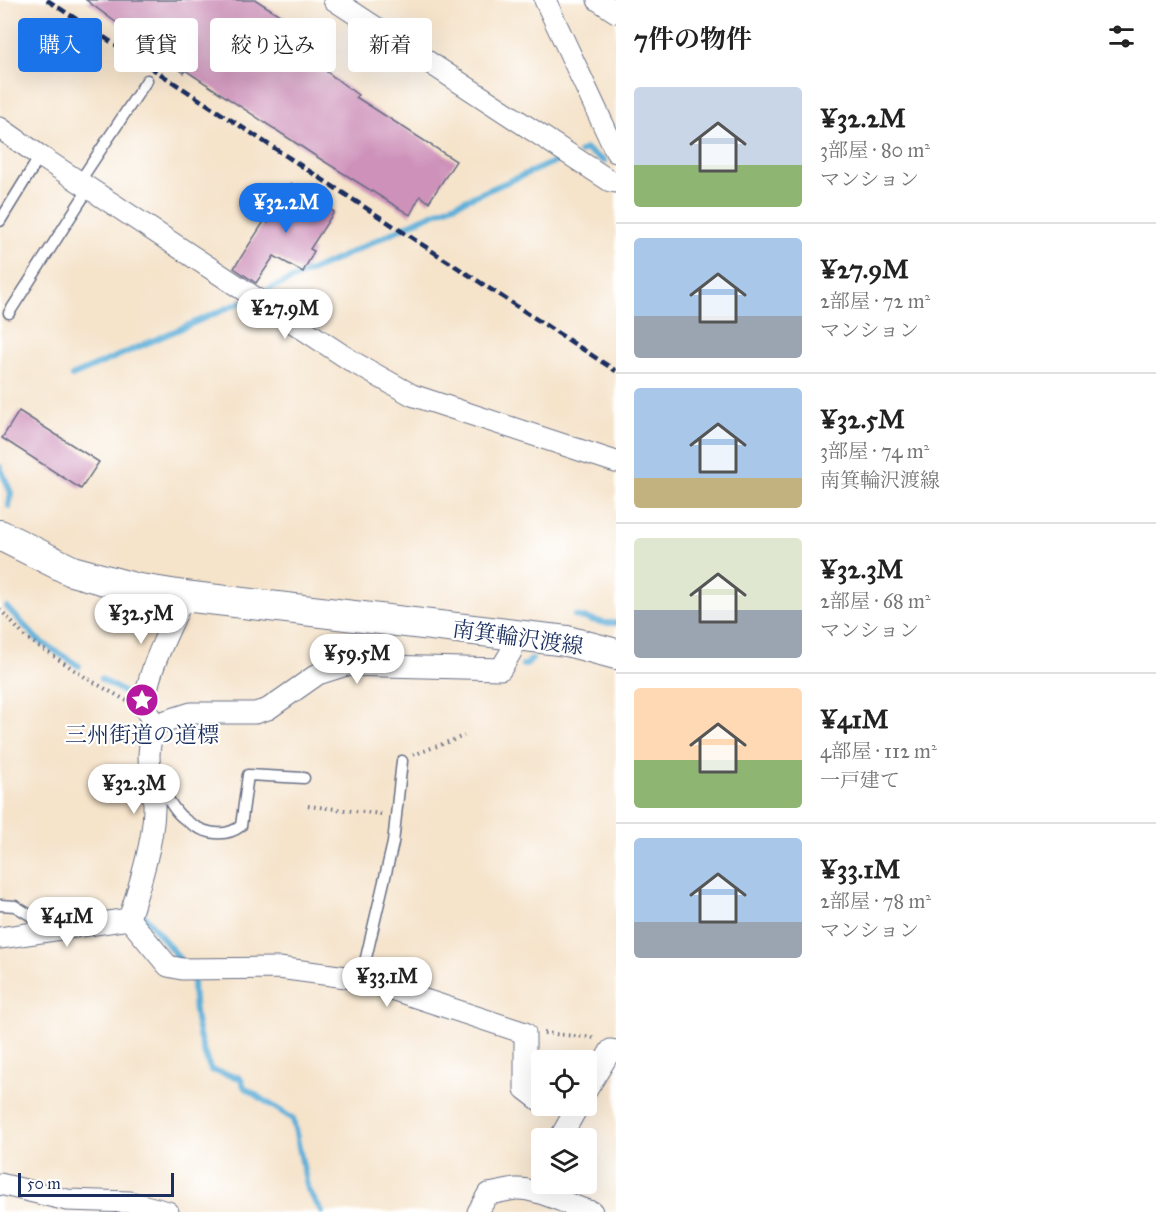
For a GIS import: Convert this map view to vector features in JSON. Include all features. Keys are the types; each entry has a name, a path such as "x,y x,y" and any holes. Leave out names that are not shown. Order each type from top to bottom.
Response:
{"main road":[{"name":"南箕輪沢渡線","path":"0,535 72,571 134,588 184,596 567,641 616,654"}],"street":[{"path":"334,0 610,181 616,182"},
{"path":"545,0 616,152"},
{"path":"0,128 353,362 412,395 616,462"},
{"path":"129,919 144,867 154,813 154,785 148,763 151,716 148,688 157,658 184,596"},
{"path":"151,716 255,713 268,708 318,674 346,665 501,669 511,652 514,635"},
{"path":"0,938 129,919"},
{"path":"129,919 168,966 182,969 279,968 361,979 525,1032 525,1089 531,1094"},
{"path":"597,1069 608,1047"},
{"path":"0,1184 67,1200 130,1202 168,1212"},
{"path":"478,1212 488,1194 531,1188"},
{"path":"551,1194 574,1208 592,1212"}],"lane":[{"path":"9,313 147,80"},
{"path":"0,221 40,156"},
{"path":"361,979 393,843 402,761"},
{"path":"154,785 164,792 181,816 204,831 219,834 232,833 241,826 248,775 304,778"},
{"path":"0,905 15,906 55,931"}],"path":[{"path":"0,609 25,637 88,679 151,716"},
{"path":"402,761 464,736"},
{"path":"308,806 397,816"},
{"path":"525,1032 608,1047"}],"building":[{"path":"86,0 256,0 285,18 210,18 210,72 327,72 358,95 356,97 456,161 429,202 420,196 410,215 188,72 198,72 198,18 114,18 114,21"},
{"path":"291,183 334,212 310,249 314,251 303,272 274,256 256,283 234,268 265,220 268,223"},
{"path":"19,411 99,462 81,489 2,438"}],"waterway":[{"path":"580,152 585,149 604,161"},
{"path":"263,292 421,219 561,159"},
{"path":"72,376 246,300"},
{"path":"0,467 11,493 9,506"},
{"path":"7,607 38,640 79,666"},
{"path":"575,616 605,623 616,623"},
{"path":"523,665 532,659"},
{"path":"101,679 137,700"},
{"path":"135,780 140,791"},
{"path":"144,901 143,914 182,962"},
{"path":"193,977 197,1024 202,1047 211,1070 240,1078 245,1088 293,1119 308,1190 322,1212"}],"railway":[{"path":"47,0 616,371"}],"place":[{"name":"三州街道の道標","path":"142,700"}]}
